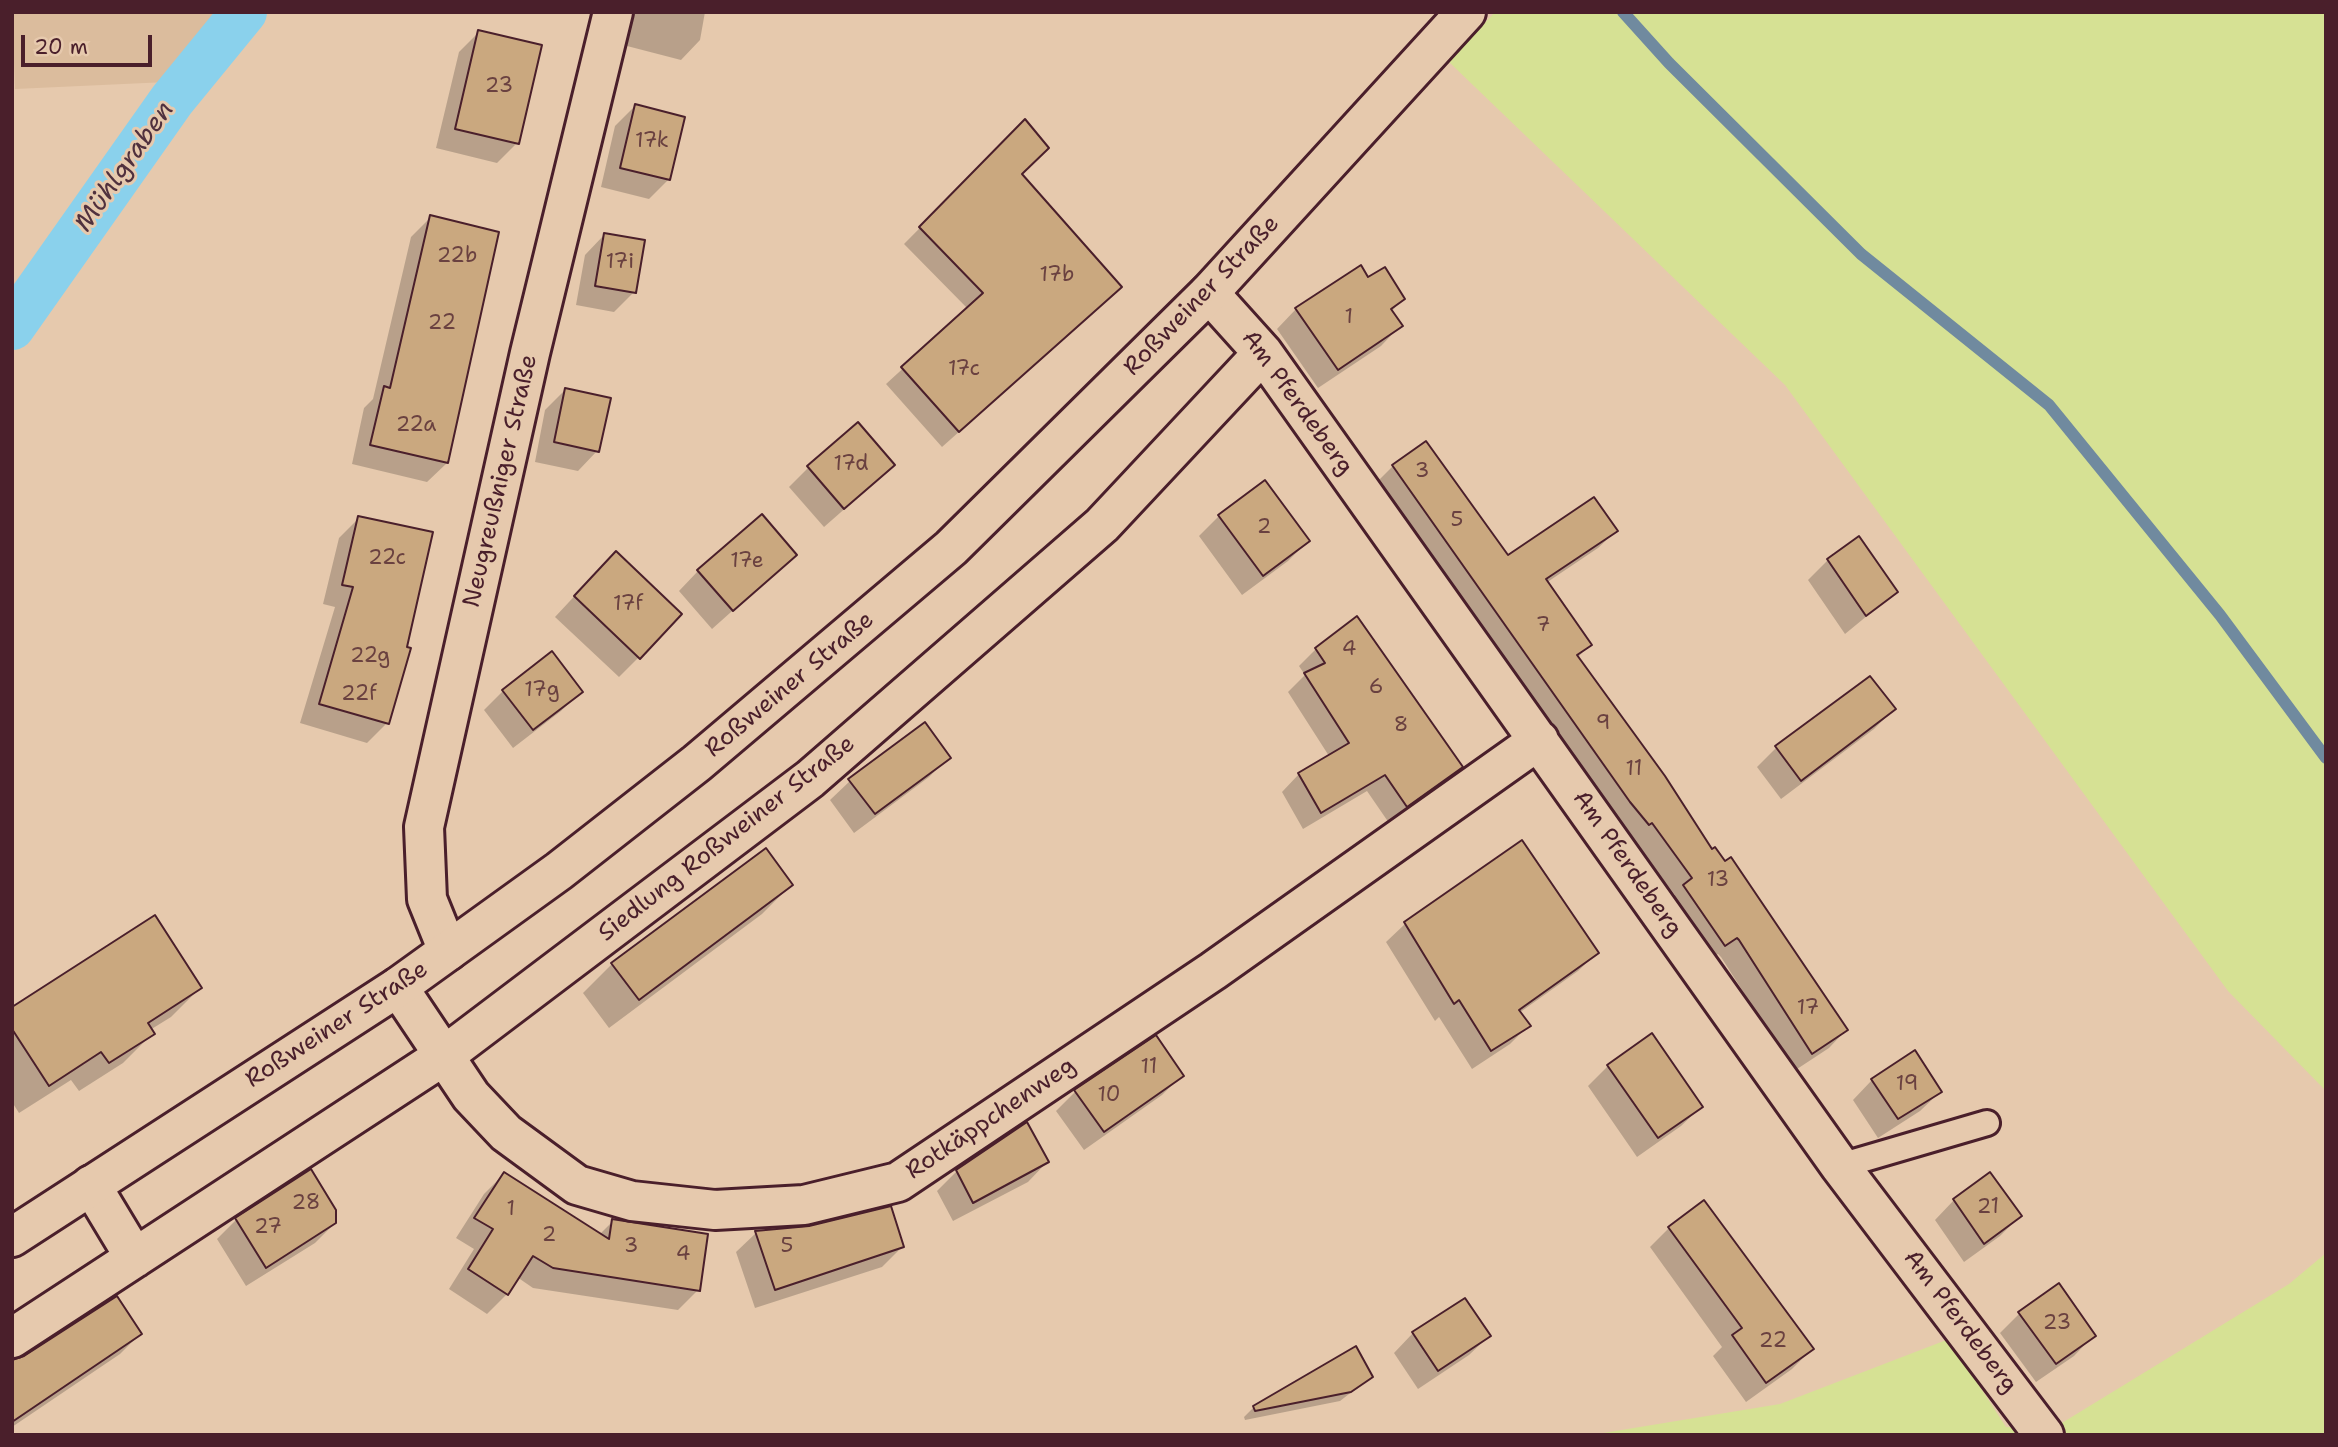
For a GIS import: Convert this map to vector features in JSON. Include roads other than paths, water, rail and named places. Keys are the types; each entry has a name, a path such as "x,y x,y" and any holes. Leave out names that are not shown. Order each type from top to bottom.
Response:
{"street":[{"name":"Neugreußniger Straße","path":"447,951 427,899 424,827 530,353 613,12"},
{"name":"Roßweiner Straße","path":"12,1237 398,987 559,872 697,763 941,557 1209,293 1466,12"},
{"name":"Am Pferdeberg","path":"1209,293 1263,353 1840,1166 2044,1435"},
{"name":"Siedlung Roßweiner Straße","path":"12,1338 445,1055 810,779 1102,525 1263,353"},
{"name":"Rotkäppchenweg","path":"398,987 471,1096 506,1133 577,1185 632,1201 715,1210 804,1205 898,1182 1213,971 1539,740"},
{"path":"91,1185 135,1258"}],"lane":[{"path":"1840,1166 1987,1123"}],"waterway":[{"name":"Mühlgraben","path":"12,327 172,100 244,12"},
{"path":"1623,12 1669,63 1861,254 2049,405 2220,615 2326,758"}]}
